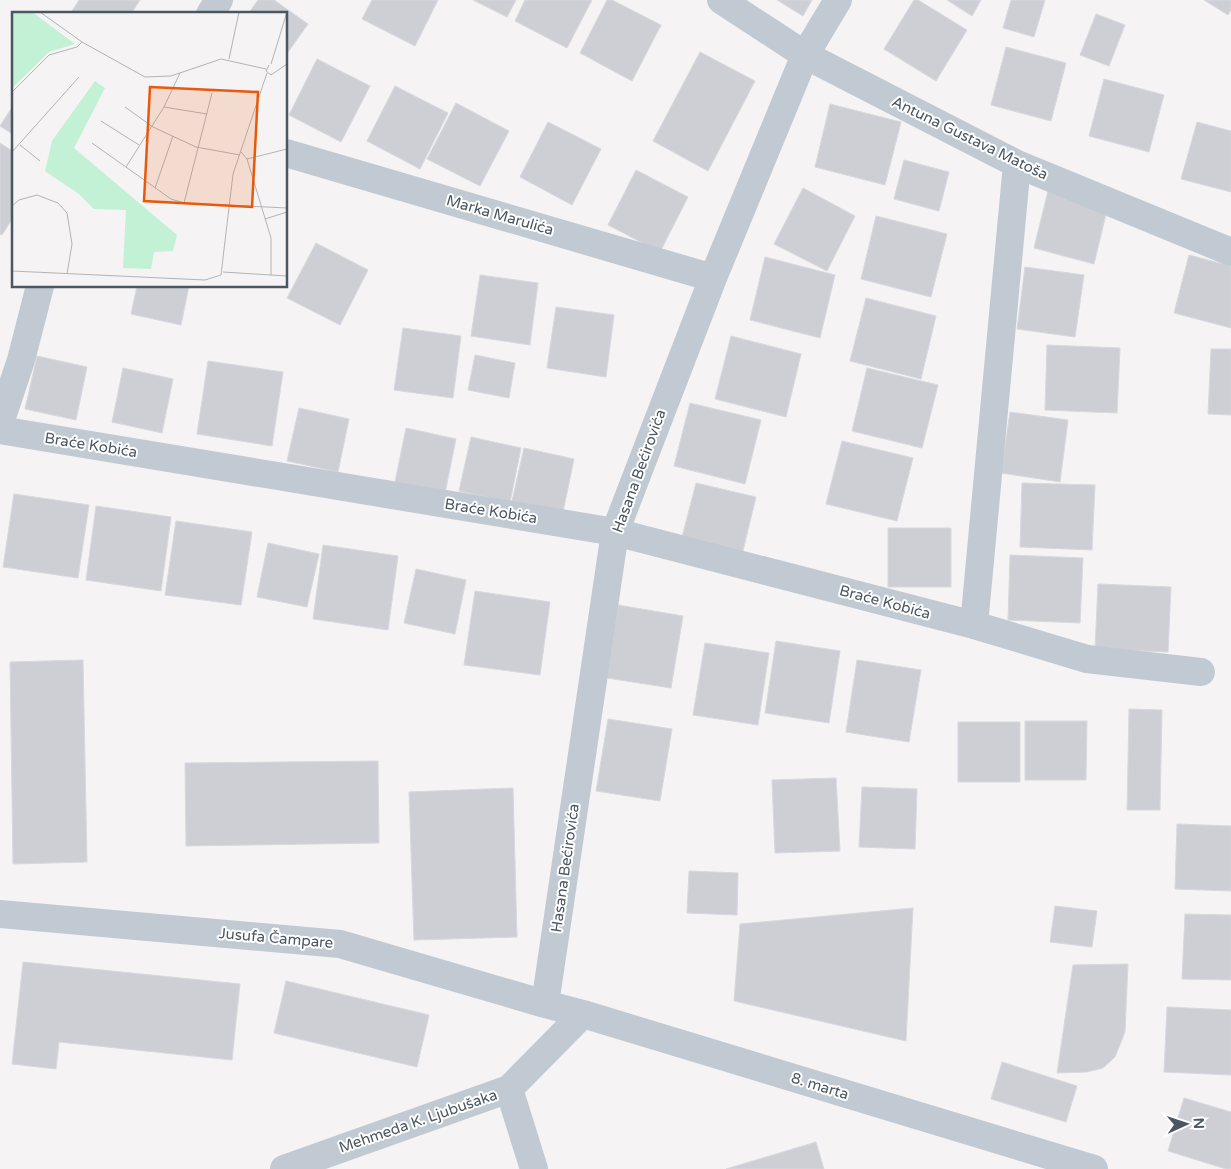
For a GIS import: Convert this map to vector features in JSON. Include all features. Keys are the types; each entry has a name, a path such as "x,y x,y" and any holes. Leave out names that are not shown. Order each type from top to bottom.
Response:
{"street":[{"path":"211,12 219,0"},
{"name":"Antuna Gustava Matoša","path":"721,0 805,55 1017,164 1231,252"},
{"name":"Hasana Bećirovića","path":"545,1004 615,532 713,278 805,55 838,0"},
{"name":"Marka Marulića","path":"288,154 713,278"},
{"path":"974,625 1017,164"},
{"path":"0,424 21,360 39,288"},
{"name":"Braće Kobića","path":"0,430 615,532 974,625 1087,660 1201,672"},
{"name":"Jusufa Čampare","path":"0,914 340,944 545,1004"},
{"name":"8. marta","path":"545,1004 1094,1169"},
{"name":"Mehmeda K. Ljubušaka","path":"284,1169 509,1089 583,1014"},
{"path":"509,1089 534,1169"}],"building":[{"path":"79,0 140,0 132,12 72,11"},
{"path":"258,0 274,0 308,24 288,52 288,12 249,12"},
{"path":"372,0 438,0 415,46 362,19"},
{"path":"473,0 516,0 507,17"},
{"path":"525,0 592,0 567,48 515,21"},
{"path":"607,0 612,0 661,25 632,81 580,53"},
{"path":"777,0 812,0 803,16"},
{"path":"914,0 918,0 967,30 936,81 884,49"},
{"path":"947,0 981,0 972,16"},
{"path":"1011,0 1045,0 1034,37 1003,28"},
{"path":"1204,0 1231,0 1231,10 1228,15"},
{"path":"1096,14 1125,25 1109,66 1080,55"},
{"path":"1006,47 1066,63 1051,121 991,105"},
{"path":"700,52 755,81 708,171 653,141"},
{"path":"317,59 370,86 341,142 289,115"},
{"path":"1104,79 1164,95 1149,152 1089,136"},
{"path":"395,86 448,113 420,169 367,141"},
{"path":"456,103 509,131 480,186 427,159"},
{"path":"830,104 901,122 885,185 815,167"},
{"path":"12,107 12,134 0,126"},
{"path":"548,122 601,149 572,205 520,177"},
{"path":"1197,122 1231,131 1231,192 1181,179"},
{"path":"0,143 12,151 12,219 2,235 0,234"},
{"path":"904,160 949,172 939,211 894,199"},
{"path":"636,170 688,197 660,252 608,225"},
{"path":"803,188 855,216 827,271 774,244"},
{"path":"1048,191 1108,206 1094,264 1034,248"},
{"path":"876,216 947,234 931,297 861,279"},
{"path":"316,243 368,270 340,325 287,298"},
{"path":"1189,255 1231,266 1231,328 1174,313"},
{"path":"765,257 835,275 820,338 750,320"},
{"path":"1025,267 1084,275 1075,337 1017,329"},
{"path":"480,275 538,283 530,345 471,336"},
{"path":"137,288 189,288 181,325 131,314"},
{"path":"866,298 936,316 921,379 850,361"},
{"path":"556,307 614,315 606,377 547,368"},
{"path":"403,328 461,336 453,398 394,390"},
{"path":"731,336 801,354 786,417 715,399"},
{"path":"1047,345 1120,348 1117,413 1045,410"},
{"path":"1211,349 1231,349 1231,415 1208,414"},
{"path":"475,355 515,363 509,398 468,390"},
{"path":"37,356 87,367 76,420 25,409"},
{"path":"208,361 283,372 272,446 197,434"},
{"path":"123,368 173,379 162,433 112,422"},
{"path":"867,368 938,385 922,448 852,431"},
{"path":"690,403 761,420 745,484 674,466"},
{"path":"299,408 349,419 338,472 287,461"},
{"path":"1010,412 1068,420 1060,482 1001,473"},
{"path":"406,428 456,439 445,493 395,482"},
{"path":"471,437 521,448 510,502 459,491"},
{"path":"842,441 913,458 897,521 826,504"},
{"path":"524,448 574,459 563,512 512,501"},
{"path":"696,483 756,497 742,555 681,541"},
{"path":"1022,483 1095,485 1092,550 1020,547"},
{"path":"14,494 89,505 78,578 3,567"},
{"path":"96,506 171,517 161,591 86,580"},
{"path":"176,521 252,532 241,605 165,595"},
{"path":"888,528 951,528 951,587 888,587"},
{"path":"268,543 319,554 307,607 257,597"},
{"path":"323,545 398,556 388,630 313,619"},
{"path":"1010,555 1083,558 1080,623 1008,620"},
{"path":"416,569 466,580 455,634 404,623"},
{"path":"1098,584 1171,587 1168,652 1095,649"},
{"path":"475,591 550,602 540,675 464,665"},
{"path":"618,605 683,616 671,688 607,678"},
{"path":"776,641 840,651 829,723 765,713"},
{"path":"705,643 769,653 758,725 693,715"},
{"path":"83,660 87,862 13,864 10,662"},
{"path":"857,660 921,670 909,742 846,732"},
{"path":"1129,709 1162,710 1160,810 1127,810"},
{"path":"608,719 672,729 660,801 596,791"},
{"path":"1025,721 1087,721 1086,780 1025,780"},
{"path":"958,722 1020,722 1020,782 958,782"},
{"path":"378,761 379,843 186,846 185,763"},
{"path":"836,778 840,851 775,853 772,780"},
{"path":"862,787 917,789 915,849 859,847"},
{"path":"513,788 517,937 414,940 409,792"},
{"path":"1177,824 1231,826 1231,891 1175,889"},
{"path":"689,871 738,873 737,915 687,913"},
{"path":"1055,906 1097,911 1092,947 1050,942"},
{"path":"913,908 906,1041 734,1001 740,924"},
{"path":"1185,914 1231,915 1231,980 1182,979"},
{"path":"23,962 240,984 232,1060 59,1042 56,1069 12,1064"},
{"path":"1128,964 1125,1032 1115,1057 1103,1068 1087,1072 1057,1073 1073,965"},
{"path":"286,981 429,1015 417,1067 274,1033"},
{"path":"1167,1007 1231,1010 1231,1075 1164,1072"},
{"path":"1002,1062 1077,1086 1066,1122 991,1099"},
{"path":"1184,1098 1231,1112 1231,1169 1168,1151"},
{"path":"816,1142 824,1169 726,1169"}]}
